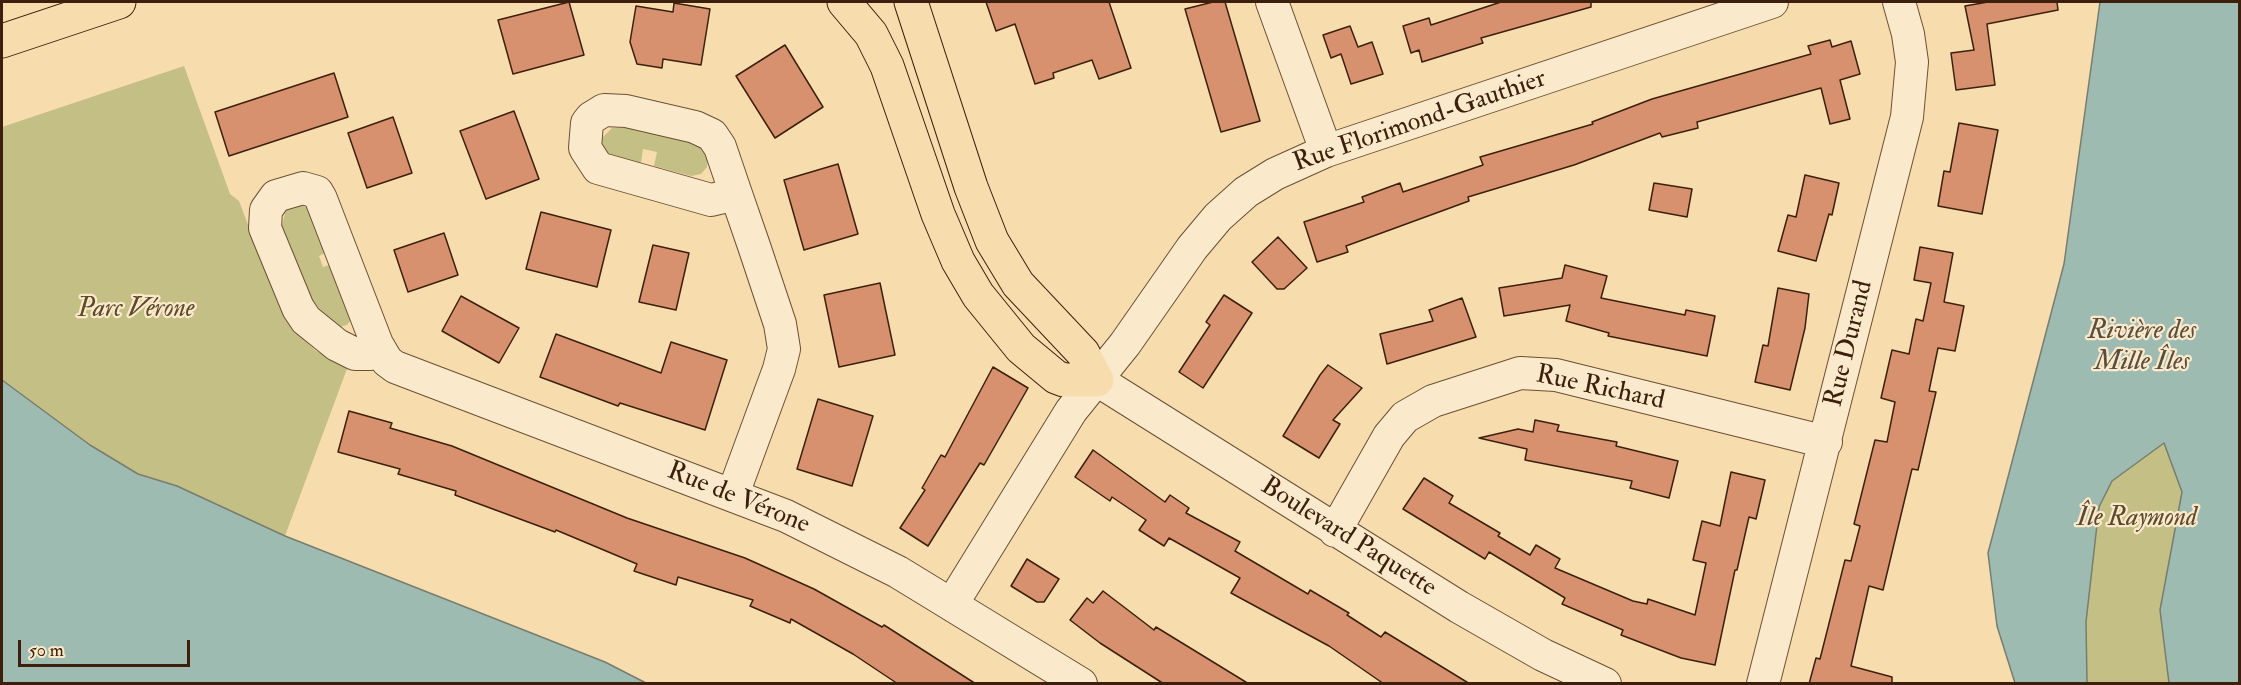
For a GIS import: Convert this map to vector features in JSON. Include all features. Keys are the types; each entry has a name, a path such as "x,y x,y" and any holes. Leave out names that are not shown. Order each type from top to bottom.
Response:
{"highway":[{"path":"2,41 119,2"},
{"path":"844,2 870,34 883,58 944,230 978,295 1021,348 1056,377 1064,380 1097,380 1083,353 1018,284 992,241 971,187 911,2"}],"street":[{"path":"1272,2 1326,151"},
{"name":"Rue Florimond-Gauthier","path":"952,604 1071,411 1097,380 1179,265 1218,217 1260,182 1326,151 1772,2"},
{"name":"Rue Durand","path":"1764,684 1908,107 1912,62 1908,34 1899,2"},
{"name":"Rue de Vérone","path":"380,350 363,354 348,351 325,337 302,314 292,298 265,228 266,210 276,196 303,188 317,192 380,350 387,361 404,371 733,494 854,548 952,604 1081,684"},
{"path":"733,494 784,349 780,324 736,194"},
{"name":"Rue Richard","path":"1335,531 1389,436 1405,417 1433,401 1520,373 1557,375 1826,442"},
{"name":"Boulevard Paquette","path":"1097,380 1335,531 1511,638 1605,684"}],"green space":[{"name":"Parc Vérone","path":"184,66 230,194 239,201 280,309 294,330 316,351 348,366 285,536 178,486 138,474 90,445 2,380 2,127"},
{"path":"612,128 636,128 699,144 708,157 707,167 701,174 691,176 654,166 657,152 643,149 641,163 609,158 602,147 601,139"},
{"path":"300,204 307,207 327,252 319,256 323,267 332,264 351,320 347,325 338,327 331,323 310,297 282,225 286,210"},
{"name":"Île Raymond","path":"2164,442 2182,492 2160,610 2169,683 2087,684 2086,622 2099,507 2112,481"}],"water":[{"name":"Rivière des Mille Îles","path":"2100,2 2239,2 2239,683 2169,683 2160,610 2182,492 2164,443 2112,481 2099,507 2086,622 2087,683 2015,683 1997,626 1988,553 2064,264"},
{"path":"2,380 90,445 138,474 177,486 285,536 605,662 646,683 2,683"}],"building":[{"path":"569,2 584,55 513,74 498,20"},
{"path":"986,2 1109,2 1131,68 1099,79 1092,60 1053,73 1054,78 1035,84 1015,24 996,31"},
{"path":"1213,2 1225,2 1260,121 1221,132 1185,9"},
{"path":"1501,2 1591,2 1591,7 1481,38 1483,43 1422,62 1419,50 1411,53 1403,26 1429,18 1431,25"},
{"path":"1988,2 2057,2 2058,10 1987,24 1995,85 1956,90 1951,53 1974,50 1965,6"},
{"path":"674,3 710,9 701,65 663,59 662,68 637,64 630,42 636,6 673,12"},
{"path":"1350,26 1358,47 1372,42 1383,74 1351,84 1341,54 1331,58 1323,35"},
{"path":"1830,40 1832,47 1851,41 1860,74 1840,80 1850,119 1830,124 1821,88 1697,122 1698,128 1662,137 1660,133 1574,165 1468,197 1469,201 1346,246 1348,252 1317,262 1304,222 1364,202 1362,197 1400,183 1403,192 1483,165 1480,157 1593,124 1592,122 1652,99 1811,54 1808,46"},
{"path":"785,45 823,107 775,138 736,76"},
{"path":"334,73 348,117 229,156 215,112"},
{"path":"514,111 539,179 486,199 460,131"},
{"path":"393,117 412,173 367,188 348,133"},
{"path":"1959,123 1998,130 1982,214 1938,206 1944,171 1950,172"},
{"path":"838,164 858,234 804,250 784,180"},
{"path":"1805,175 1839,183 1832,215 1829,214 1816,261 1778,251 1788,215 1796,217"},
{"path":"1654,183 1692,189 1687,217 1649,210"},
{"path":"541,212 611,230 597,287 526,269"},
{"path":"444,233 458,275 408,292 394,250"},
{"path":"1278,237 1307,268 1284,289 1277,289 1252,262"},
{"path":"653,245 689,253 676,310 639,302"},
{"path":"1920,247 1953,253 1944,302 1964,306 1955,351 1938,348 1929,391 1936,392 1918,470 1912,469 1883,590 1869,586 1851,666 1892,677 1892,684 1809,684 1816,658 1820,659 1845,560 1851,561 1860,526 1854,524 1875,440 1887,442 1895,402 1881,398 1892,350 1909,354 1916,319 1923,321 1931,283 1914,280"},
{"path":"1565,265 1607,276 1601,298 1685,315 1686,310 1715,316 1707,356 1608,336 1609,333 1566,321 1570,305 1504,316 1499,288 1562,278"},
{"path":"880,283 895,355 839,367 824,295"},
{"path":"1778,288 1809,294 1805,328 1790,390 1755,382 1763,345 1768,346"},
{"path":"1224,295 1252,313 1203,388 1179,372 1210,325 1206,322"},
{"path":"461,296 519,328 499,363 442,331"},
{"path":"1462,298 1476,337 1387,364 1380,334 1433,321 1429,310"},
{"path":"556,334 661,373 671,342 727,360 705,430 620,403 618,406 540,377"},
{"path":"1328,365 1362,388 1333,420 1340,424 1319,458 1283,436"},
{"path":"993,367 1028,388 984,465 980,463 928,546 900,528 925,490 922,488 941,455 945,457"},
{"path":"818,399 873,416 852,486 797,469"},
{"path":"349,411 392,423 390,428 452,446 627,518 745,558 814,589 882,627 884,625 976,684 898,684 853,654 791,619 790,623 750,606 753,600 678,577 676,585 634,571 637,564 556,530 555,532 455,495 456,491 398,474 400,469 338,452"},
{"path":"1535,420 1559,425 1557,431 1617,442 1616,446 1678,461 1669,498 1630,488 1632,481 1525,460 1527,449 1479,438 1518,429 1533,432"},
{"path":"1093,450 1165,502 1170,495 1189,508 1186,513 1240,542 1235,551 1308,594 1310,590 1349,613 1347,615 1381,637 1385,632 1470,684 1384,684 1329,646 1231,593 1240,578 1169,538 1164,546 1139,530 1146,520 1112,497 1110,501 1075,477"},
{"path":"1731,472 1765,480 1756,519 1749,517 1715,665 1681,658 1621,635 1623,630 1562,604 1565,598 1489,552 1485,559 1403,509 1424,478 1453,496 1449,503 1500,533 1498,536 1530,555 1536,545 1560,559 1555,568 1633,601 1647,604 1648,599 1695,615 1706,563 1693,560 1702,521 1720,526"},
{"path":"1027,559 1059,579 1044,602 1037,602 1011,586"},
{"path":"1103,591 1154,630 1156,627 1249,684 1164,684 1100,643 1070,620 1087,598 1093,603"}]}
